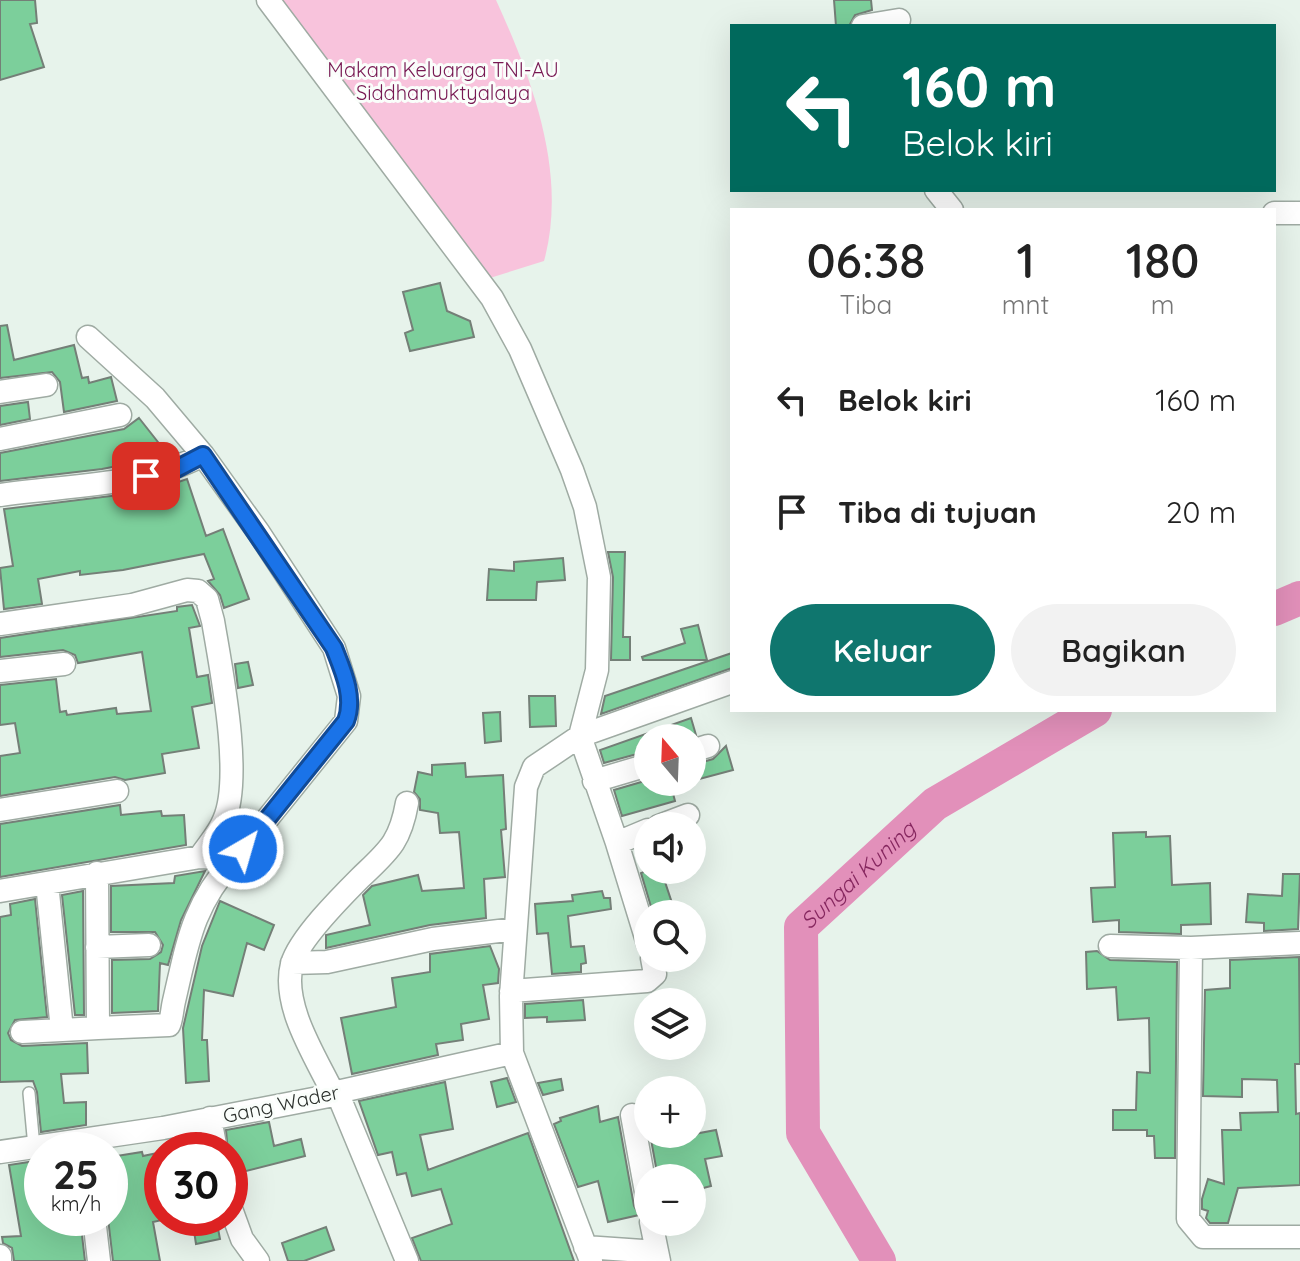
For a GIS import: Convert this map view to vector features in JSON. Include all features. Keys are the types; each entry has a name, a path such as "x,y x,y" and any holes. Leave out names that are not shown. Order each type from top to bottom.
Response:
{"street":[{"path":"268,0 492,298 520,349 572,470 585,507 600,588 597,670 580,736 634,900"},
{"path":"870,24 899,15"},
{"path":"938,192 950,208"},
{"path":"1276,213 1300,213"},
{"path":"22,1032 171,1023 190,934 209,888 346,721 349,696 334,648 203,455 155,398 88,337"},
{"path":"0,392 46,385"},
{"path":"0,439 120,415"},
{"path":"0,495 146,476 176,469 203,455"},
{"path":"0,624 132,605 187,590 198,591 207,599 220,665 230,756 230,795 224,821 200,857"},
{"path":"0,671 64,664"},
{"path":"654,1236 658,1256 588,1254 512,1053 511,991 526,787 534,767 580,736 730,683"},
{"path":"594,781 634,769"},
{"path":"0,810 117,791"},
{"path":"407,803 393,848 359,879 304,943 292,963 291,981 296,1011 336,1094 407,1261"},
{"path":"617,843 634,836"},
{"path":"0,891 200,857 234,859"},
{"path":"97,873 98,1028"},
{"path":"47,883 62,1030"},
{"path":"292,963 327,962 433,939 515,929"},
{"path":"1110,946 1191,948 1300,943"},
{"path":"97,947 149,945"},
{"path":"1191,948 1188,1219 1203,1237 1300,1237"},
{"path":"511,991 647,981 655,972"},
{"name":"Gang Wader","path":"128,1133 336,1094 512,1053"},
{"path":"632,1115 641,1164"},
{"path":"210,1118 213,1132"},
{"name":"Gang Wader","path":"0,1152 24,1148"},
{"path":"96,1236 99,1261"},
{"path":"241,1236 258,1261"}],"lane":[{"path":"29,1093 33,1132"}],"green space":[{"name":"Makam Keluarga TNI-AU Siddhamuktyalaya","path":"278,0 496,0 533,94 549,161 552,195 544,261 490,278"}],"building":[{"path":"0,0 35,0 37,23 30,24 44,67 0,80"},
{"path":"834,0 871,0 872,10 855,15 850,24 836,24"},
{"path":"440,283 447,311 470,321 474,337 410,351 405,333 413,330 403,292"},
{"path":"7,325 14,360 74,345 82,378 88,377 89,383 111,377 117,401 64,412 60,382 52,372 0,378 0,326"},
{"path":"28,402 30,419 0,425 0,406"},
{"path":"139,418 165,451 154,459 102,469 0,481 0,453 124,429"},
{"path":"187,479 206,536 223,529 249,599 224,608 220,595 208,581 214,579 204,554 123,570 80,575 80,571 38,579 42,604 4,609 0,568 13,566 4,509 152,491"},
{"path":"608,552 625,552 623,637 630,637 630,660 611,660 613,577"},
{"path":"563,558 565,580 537,582 536,600 487,600 489,569 514,571 514,562"},
{"path":"192,605 200,626 189,628 197,677 208,675 212,703 192,707 199,748 162,754 165,773 125,780 115,777 0,796 0,756 20,753 15,723 0,725 0,685 56,679 60,712 66,711 67,715 116,708 117,714 151,711 142,652 78,663 75,655 63,650 0,657 0,638 177,611 177,607"},
{"path":"698,625 707,660 643,660 642,657 685,643 681,629"},
{"path":"730,654 730,669 601,714 605,696"},
{"path":"248,662 253,685 238,688 235,664"},
{"path":"529,696 555,696 556,726 530,727"},
{"path":"500,712 501,741 485,743 483,713"},
{"path":"691,718 693,724 674,724"},
{"path":"634,738 634,755 604,763 600,750"},
{"path":"726,746 733,770 706,777 706,761 713,759"},
{"path":"465,763 466,777 503,775 506,829 501,830 505,877 484,879 486,918 430,925 326,948 326,935 370,925 363,895 372,886 418,875 422,891 464,888 459,832 440,833 438,813 420,810 420,799 414,792 418,772 432,775 432,765"},
{"path":"634,784 634,796 674,796 675,801 622,816 614,790"},
{"path":"120,805 121,815 161,811 162,816 184,815 186,845 0,877 0,824"},
{"path":"1146,832 1146,837 1170,836 1172,885 1210,883 1211,924 1181,925 1181,934 1119,932 1119,920 1093,922 1091,888 1115,887 1113,833"},
{"path":"205,871 181,920 168,965 160,963 158,1011 112,1013 112,960 150,959 161,952 163,945 155,932 111,932 111,886 174,883 175,876"},
{"path":"1283,874 1300,874 1298,929 1264,931 1264,923 1246,922 1248,894 1282,896"},
{"path":"644,884 666,884 671,900 649,900"},
{"path":"83,891 84,1015 75,1015 62,895"},
{"path":"602,891 604,898 610,898 611,909 568,916 571,947 584,946 586,963 581,964 581,972 552,974 548,933 537,934 535,904 573,901 572,895"},
{"path":"35,899 47,1017 15,1020 8,1033 11,1040 22,1046 87,1043 88,1073 61,1074 64,1103 86,1102 86,1125 41,1132 33,1081 0,1082 0,917 11,915 10,904"},
{"path":"220,901 274,925 264,950 247,943 233,996 204,990 202,1040 207,1040 209,1081 186,1083 183,1028 202,946"},
{"path":"490,946 499,969 498,983 483,985 489,1019 461,1024 463,1040 436,1044 438,1055 352,1074 341,1018 396,1007 392,978 430,972 430,954"},
{"path":"1097,951 1110,960 1177,962 1175,1158 1155,1158 1154,1136 1147,1136 1147,1130 1113,1130 1113,1110 1136,1110 1137,1072 1150,1073 1149,1018 1118,1020 1116,987 1087,989 1086,952"},
{"path":"1299,957 1300,1064 1295,1064 1296,1114 1300,1113 1300,1185 1238,1188 1228,1223 1210,1223 1206,1218 1208,1211 1202,1209 1202,1199 1208,1179 1224,1184 1222,1130 1241,1130 1240,1113 1278,1112 1277,1080 1242,1079 1242,1097 1203,1096 1205,990 1230,988 1230,960"},
{"path":"583,1000 585,1020 547,1022 547,1017 525,1018 525,1004"},
{"path":"507,1078 516,1102 497,1107 491,1082"},
{"path":"561,1079 563,1090 543,1095 538,1083"},
{"path":"445,1082 453,1129 420,1135 428,1170 528,1133 574,1261 421,1261 412,1238 452,1224 441,1189 412,1196 406,1173 397,1175 392,1152 378,1155 359,1101"},
{"path":"598,1106 600,1122 618,1117 634,1216 608,1222 598,1181 578,1187 554,1124 561,1121 560,1118"},
{"path":"269,1122 274,1146 301,1139 305,1156 248,1170 248,1132 226,1130"},
{"path":"716,1130 722,1156 705,1159 711,1186 706,1187 706,1164 655,1164 653,1148 706,1148 706,1132"},
{"path":"142,1152 144,1156 144,1236 156,1236 160,1261 113,1261 110,1236 128,1236 128,1154"},
{"path":"24,1163 24,1236 82,1236 85,1261 14,1261 12,1248 3,1243 2,1237 21,1236 9,1165"},
{"path":"326,1227 334,1250 304,1261 288,1261 282,1243"},
{"path":"195,1236 219,1236 220,1239 196,1244"}],"waterway":[{"name":"Sungai Kuning","path":"1276,608 1300,598"},
{"name":"Sungai Kuning","path":"879,1261 803,1133 801,927 935,804 1092,712"}],"route":[{"path":"146,476 176,469 203,455 259,533 334,648 343,672 350,710 346,721 243,849"}]}
